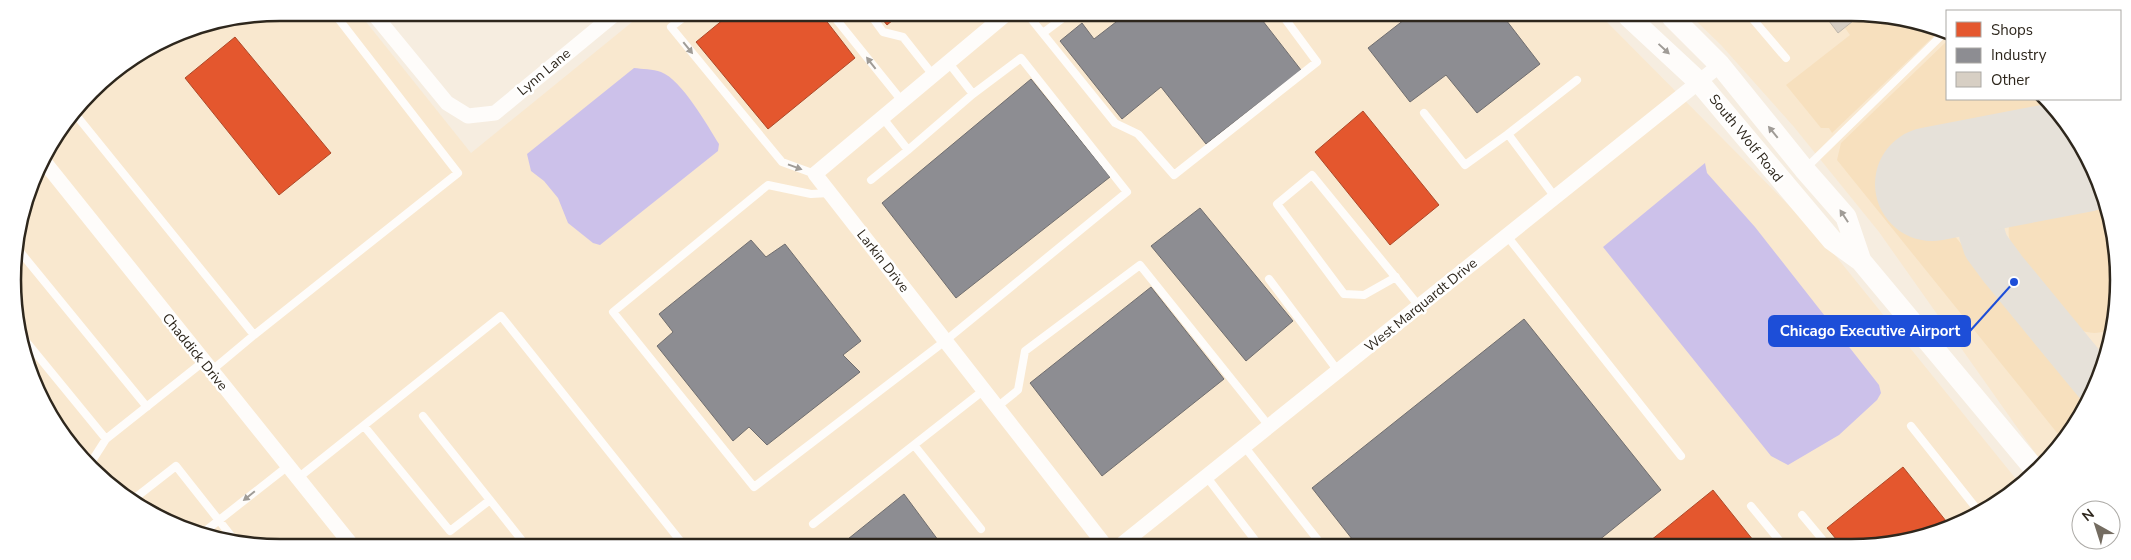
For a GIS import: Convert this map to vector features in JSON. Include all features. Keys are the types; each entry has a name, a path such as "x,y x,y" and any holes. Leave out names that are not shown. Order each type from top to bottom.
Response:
{"main road":[{"name":"South Wolf Road","path":"1633,21 1699,82 1832,240 1861,261 2032,465"},
{"name":"South Wolf Road","path":"1676,21 1720,65 1804,169 1846,217 1861,261"}],"street":[{"name":"Lynn Lane","path":"380,21 446,103 468,116 495,113 607,21"},
{"path":"815,174 933,75 993,21"},
{"name":"West Marquardt Drive","path":"1128,539 1720,65"},
{"name":"Chaddick Drive","path":"48,167 347,539"},
{"name":"Larkin Drive","path":"815,174 1100,539"}],"lane":[{"path":"93,459 106,439 146,407 254,335 458,173 340,21"},
{"path":"679,21 671,27 782,162 815,174"},
{"path":"838,21 902,101"},
{"path":"875,21 884,32 903,37 933,75"},
{"path":"1033,21 1116,124 1138,134 1174,175 1317,62 1287,21"},
{"path":"1042,33 1059,21"},
{"path":"1754,21 1786,58"},
{"path":"1804,169 1940,37"},
{"path":"830,193 811,194 768,185 613,312 754,487 945,341 1127,192 1021,58 973,94 871,180"},
{"path":"948,62 973,94"},
{"path":"1424,113 1465,164 1508,134 1577,80"},
{"path":"882,117 908,150"},
{"path":"78,118 254,335"},
{"path":"1508,134 1555,197"},
{"path":"1396,277 1364,295 1344,294 1277,204 1312,175 1420,306"},
{"path":"1507,236 1681,456"},
{"path":"22,255 146,407"},
{"path":"997,407 1018,390 1025,351 1140,265 1269,426"},
{"path":"1269,279 1338,371"},
{"path":"298,478 501,316 679,539"},
{"path":"30,346 106,439"},
{"path":"813,524 984,390"},
{"path":"422,416 521,539"},
{"path":"364,426 450,532 490,500"},
{"path":"1911,426 1976,506"},
{"path":"914,445 981,529"},
{"path":"1244,446 1317,539"},
{"path":"138,496 176,466 230,534"},
{"path":"208,529 288,466"},
{"path":"1206,476 1254,539"},
{"path":"1751,506 1778,539"},
{"path":"1802,515 1822,539"}],"shaded area":[{"path":"280,21 365,21 471,153 633,21 1606,21 1822,239 2016,479 1980,504 1934,525 1885,537 1851,539 280,539 246,537 197,525 151,504 109,475 85,451 56,409 35,363 23,314 21,280 26,230 41,181 65,136 85,109 109,85 151,56 197,35 246,23"},
{"path":"1696,21 1851,21 1901,26 1946,40 1946,100 2037,100 2046,109 2075,151 2096,197 2108,246 2110,280 2105,330 2090,379 2066,424 2039,458 1879,232 1794,127 1721,45"},
{"path":"1853,21 1885,23 1935,35 1832,133 1829,128 1821,128 1786,85 1850,35 1845,28"},
{"path":"1946,42 1946,100 2037,100 2056,122 2062,131 1925,158 1936,213 2083,394 2058,435 1837,160 1841,143"},
{"path":"634,68 661,72 677,84 701,115 719,144 718,151 600,245 593,243 568,223 558,198 544,181 531,171 527,154"},
{"path":"1705,163 1707,173 1755,227 1879,385 1881,393 1877,400 1839,435 1788,465 1771,456 1603,247"},
{"path":"2091,184 2101,213 2108,246 2110,280 2105,331 2095,333 2076,329 2038,283 2012,246 2009,237 2010,222 2020,203 2030,197"}],"building: Shops":[{"path":"722,21 826,21 855,58 768,129 696,42"},
{"path":"884,21 892,21 887,25"},
{"path":"235,37 331,153 279,195 185,78"},
{"path":"1363,111 1439,205 1390,245 1315,152"},
{"path":"1903,467 1946,521 1918,530 1885,537 1836,539 1827,528"},
{"path":"1713,490 1752,539 1652,539"}],"building: Industry":[{"path":"1117,21 1263,21 1301,70 1206,144 1161,87 1122,119 1060,41 1082,23 1094,39"},
{"path":"1403,21 1507,21 1540,64 1477,113 1446,75 1410,102 1368,48"},
{"path":"1031,79 1110,177 956,298 882,203"},
{"path":"1200,208 1293,321 1246,361 1151,246"},
{"path":"751,240 766,257 785,244 861,341 843,355 860,372 767,445 749,427 733,441 657,346 673,332 659,314"},
{"path":"1151,287 1224,379 1102,476 1030,383"},
{"path":"1524,319 1661,490 1600,539 1352,539 1312,488"},
{"path":"904,494 937,539 848,539"}],"building: Other":[{"path":"1829,21 1853,21 1838,33"}],"taxiway":[{"path":"2042,163 1996,187 1986,202 1981,221 1982,234 1986,246 2003,269 2091,376"}],"runway":[{"path":"1932,184 2078,156"}],"place":[{"name":"Chicago Executive Airport","path":"2014,282"}]}
